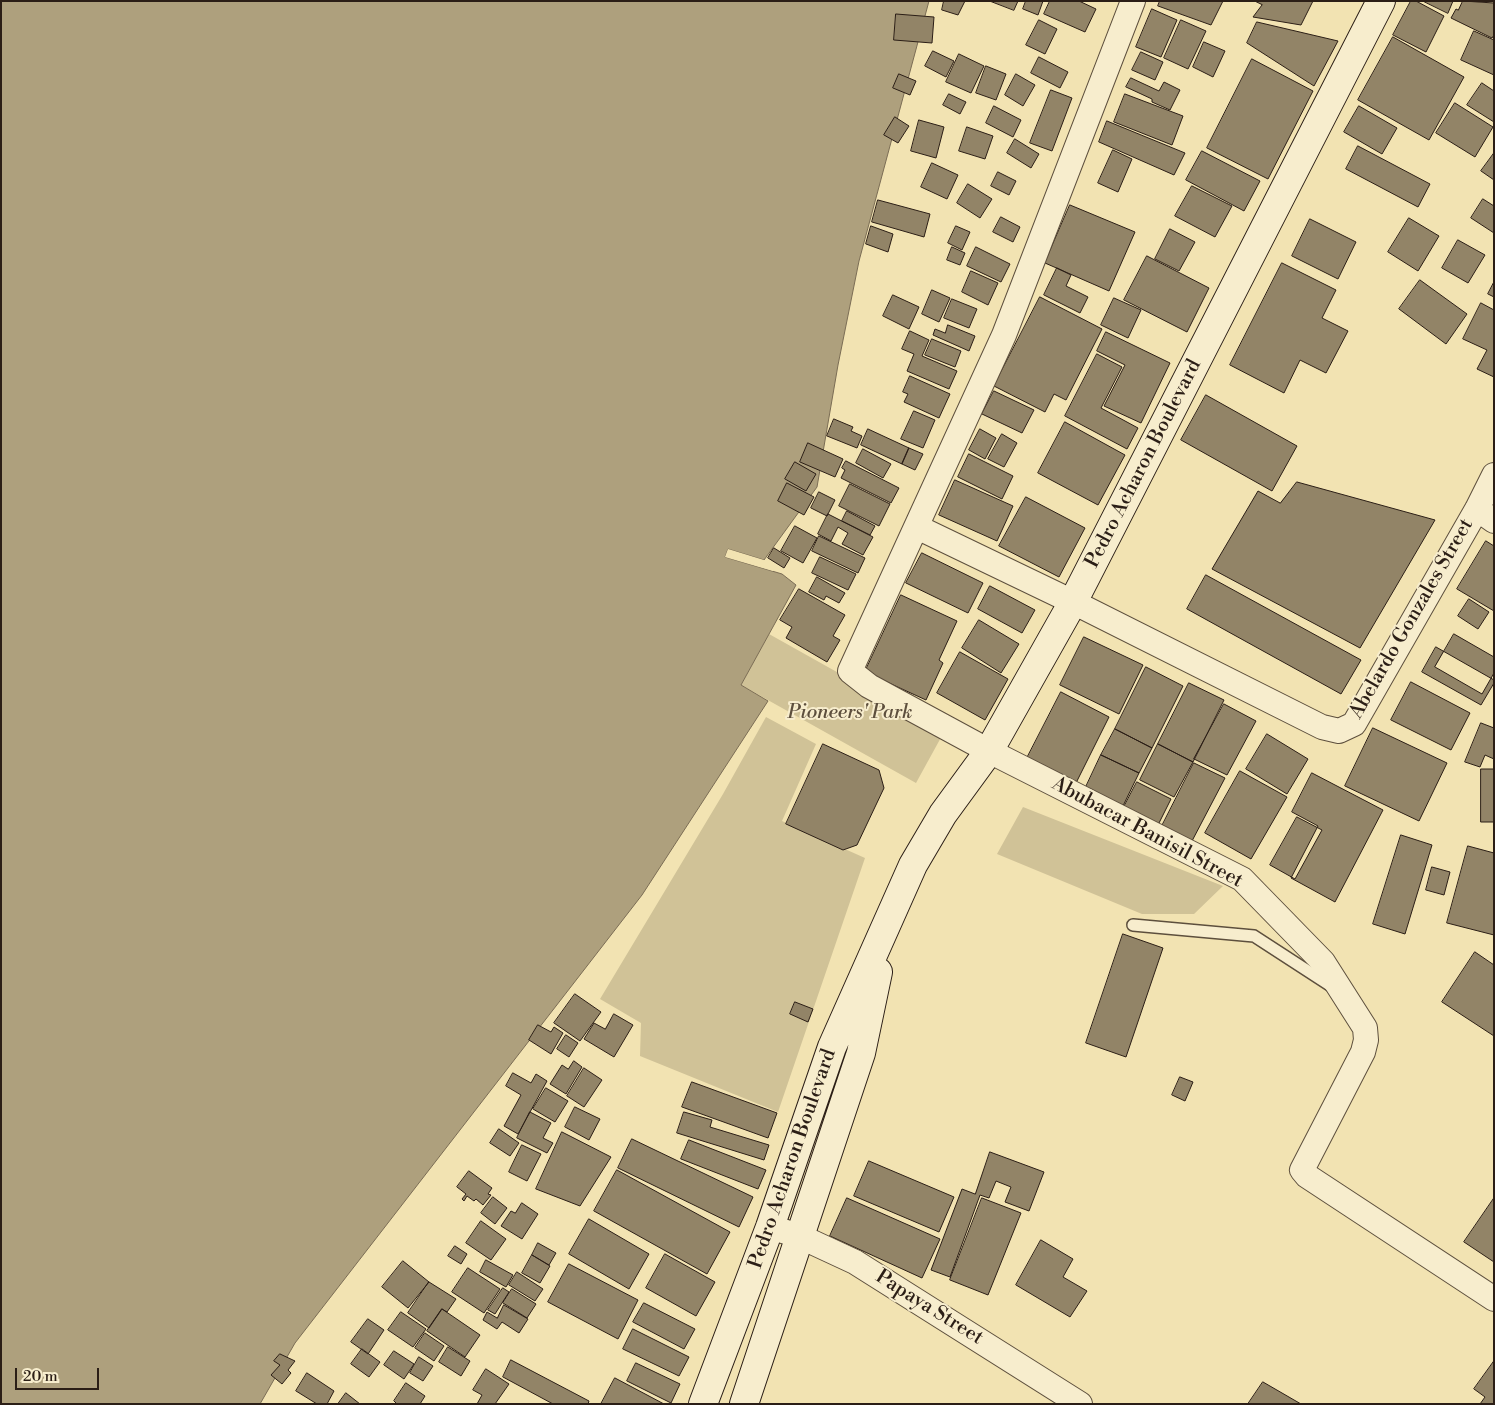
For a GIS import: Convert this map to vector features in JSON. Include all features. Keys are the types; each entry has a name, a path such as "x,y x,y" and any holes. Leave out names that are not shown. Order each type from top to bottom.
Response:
{"main road":[{"name":"Pedro Acharon Boulevard","path":"702,1404 770,1227 832,1047 913,865 943,814 989,751 1073,602 1381,1"},
{"name":"Pedro Acharon Boulevard","path":"744,1404 861,1053 890,917"}],"street":[{"path":"1073,602 917,527 1004,335 1133,1"},
{"name":"Abelardo Gonzales Street","path":"1073,602 1322,727 1339,731 1354,724 1485,515 1494,475"},
{"name":"Abubacar Banisil Street","path":"917,527 850,670 869,686 989,751 1242,879 1323,962 1365,1028 1364,1052 1302,1170 1307,1176 1494,1299"},
{"name":"Papaya Street","path":"770,1227 799,1236 855,1262 1080,1404"}],"lane":[{"path":"1133,925 1254,936 1343,993"}],"green space":[{"name":"Pioneers' Park","path":"769,634 944,732 916,783 741,685"},
{"path":"766,717 816,744 782,821 865,858 778,1112 640,1056 641,1023 600,999 723,794"},
{"path":"1023,807 1223,886 1194,914 1142,914 997,854"}],"shaded area":[{"path":"1,1 929,1 859,261 838,365 817,487 764,560 728,549 725,557 782,574 796,585 741,685 768,701 642,895 295,1343 260,1404 1,1404"}],"pier":[{"path":"728,549 767,561 764,563 730,552 729,555 774,569 773,571 725,557"}],"building":[{"path":"944,1 965,1 958,15 942,10"},
{"path":"990,1 1018,1 1014,10"},
{"path":"1026,1 1043,1 1038,15 1023,9"},
{"path":"1050,1 1079,1 1096,9 1085,32 1044,14"},
{"path":"1160,1 1223,1 1211,25 1158,6"},
{"path":"1255,1 1313,1 1301,25 1253,17 1262,5"},
{"path":"1411,1 1416,1 1444,16 1426,52 1393,35"},
{"path":"1423,1 1453,1 1448,13"},
{"path":"1463,1 1494,3 1494,35 1492,38 1451,18"},
{"path":"1152,9 1177,20 1161,57 1136,47"},
{"path":"896,14 934,17 932,43 894,40"},
{"path":"1039,20 1057,29 1045,54 1026,45"},
{"path":"1181,20 1206,31 1188,69 1164,58"},
{"path":"1257,22 1338,41 1314,86 1247,43"},
{"path":"1474,31 1494,40 1494,75 1461,60"},
{"path":"1393,37 1464,77 1429,140 1358,100"},
{"path":"1204,42 1225,51 1213,77 1193,67"},
{"path":"933,51 954,61 946,77 925,66"},
{"path":"1141,52 1163,62 1155,80 1132,70"},
{"path":"959,54 984,66 971,93 946,82"},
{"path":"1039,57 1068,72 1060,88 1031,73"},
{"path":"1252,59 1313,91 1268,179 1207,148"},
{"path":"986,66 1006,74 996,100 976,93"},
{"path":"899,74 916,81 910,95 893,88"},
{"path":"1016,74 1035,85 1023,106 1005,95"},
{"path":"1131,78 1159,91 1164,82 1180,90 1170,110 1126,87"},
{"path":"1482,83 1494,91 1494,122 1467,105"},
{"path":"1051,90 1072,98 1052,151 1030,143"},
{"path":"949,94 966,102 960,114 943,105"},
{"path":"1125,94 1183,116 1172,145 1114,122"},
{"path":"1455,103 1493,127 1475,157 1436,133"},
{"path":"994,106 1021,120 1013,137 986,123"},
{"path":"1359,106 1397,128 1382,154 1344,132"},
{"path":"895,117 909,126 898,143 884,135"},
{"path":"919,120 944,127 936,158 911,151"},
{"path":"1107,121 1185,153 1174,175 1099,142"},
{"path":"967,127 993,136 985,159 959,151"},
{"path":"1015,139 1039,154 1031,168 1007,153"},
{"path":"1358,146 1430,184 1418,207 1346,169"},
{"path":"1113,150 1132,159 1118,192 1098,183"},
{"path":"1202,151 1260,181 1244,211 1186,180"},
{"path":"1494,153 1494,180 1481,171"},
{"path":"932,163 958,175 947,199 921,187"},
{"path":"998,172 1016,181 1009,195 991,186"},
{"path":"968,184 992,199 980,218 957,203"},
{"path":"1192,186 1232,206 1215,237 1175,216"},
{"path":"1483,199 1494,206 1494,233 1471,218"},
{"path":"878,200 930,214 924,237 872,222"},
{"path":"1070,205 1135,232 1109,291 1045,263"},
{"path":"1001,217 1020,227 1013,242 993,232"},
{"path":"1409,218 1439,236 1418,271 1388,252"},
{"path":"1310,219 1356,242 1338,279 1292,256"},
{"path":"871,226 893,234 888,252 866,244"},
{"path":"956,226 970,232 962,250 948,243"},
{"path":"1170,229 1195,242 1179,271 1155,259"},
{"path":"1458,240 1485,255 1468,283 1442,268"},
{"path":"952,247 965,253 960,265 947,260"},
{"path":"976,247 1010,264 1001,282 967,266"},
{"path":"1147,256 1209,288 1187,332 1124,300"},
{"path":"1282,263 1336,290 1322,318 1348,331 1326,373 1300,360 1284,393 1230,365"},
{"path":"1057,268 1071,275 1066,286 1088,297 1080,313 1044,295"},
{"path":"971,271 998,283 988,305 962,292"},
{"path":"1420,280 1467,314 1446,344 1399,309"},
{"path":"1494,282 1494,297 1488,294"},
{"path":"932,290 950,298 939,322 922,314"},
{"path":"893,295 919,307 909,329 883,316"},
{"path":"1040,297 1102,329 1066,400 1054,394 1045,412 994,386"},
{"path":"1114,298 1141,310 1128,338 1101,325"},
{"path":"952,299 977,309 969,328 944,318"},
{"path":"1481,303 1494,310 1494,377 1477,369 1487,350 1463,339"},
{"path":"948,325 975,336 969,351 933,335 935,329 945,333"},
{"path":"910,331 929,340 922,356 957,371 949,389 907,371 914,354 902,349"},
{"path":"1106,332 1170,363 1141,423 1104,406 1125,365 1097,351"},
{"path":"932,339 961,351 955,367 925,355"},
{"path":"1097,354 1122,367 1101,408 1138,428 1127,449 1065,416"},
{"path":"910,376 950,394 939,418 904,402 908,394 903,392"},
{"path":"994,391 1034,410 1022,433 982,414"},
{"path":"1206,395 1297,446 1272,491 1181,440"},
{"path":"914,411 935,420 923,448 901,439"},
{"path":"834,419 853,427 851,431 862,436 857,448 827,436"},
{"path":"1065,422 1125,455 1098,505 1038,473"},
{"path":"868,429 909,448 902,464 861,445"},
{"path":"980,429 996,438 985,459 969,450"},
{"path":"1002,434 1017,443 1004,467 988,459"},
{"path":"808,443 843,459 835,477 800,462"},
{"path":"909,448 923,454 915,470 902,464"},
{"path":"863,449 891,464 883,478 856,463"},
{"path":"969,454 1013,476 1002,499 958,477"},
{"path":"846,461 899,488 891,503 841,478 845,470 842,468"},
{"path":"795,462 816,474 806,491 785,479"},
{"path":"955,480 1013,506 997,541 939,515"},
{"path":"1297,482 1435,520 1360,648 1212,569 1258,491 1280,503"},
{"path":"787,483 814,497 804,515 778,501"},
{"path":"850,484 890,504 879,526 839,506"},
{"path":"819,492 835,500 827,516 811,508"},
{"path":"1026,497 1085,528 1059,577 999,546"},
{"path":"847,511 875,526 870,535 842,521"},
{"path":"828,514 873,537 863,555 842,544 848,533 838,527 831,541 818,534"},
{"path":"795,526 817,538 803,563 781,551"},
{"path":"819,536 865,558 858,573 812,551"},
{"path":"1486,541 1494,546 1494,611 1457,589"},
{"path":"774,548 790,558 784,568 768,558"},
{"path":"922,553 983,583 968,613 906,583"},
{"path":"820,557 856,574 848,590 812,573"},
{"path":"1206,575 1361,660 1341,694 1187,609"},
{"path":"817,577 845,593 839,603 826,596 824,600 809,592"},
{"path":"990,586 1035,610 1022,633 978,609"},
{"path":"799,589 845,615 833,636 840,640 827,662 786,638 792,627 780,620"},
{"path":"901,595 957,621 939,660 943,663 926,700 865,672"},
{"path":"1469,599 1489,612 1478,629 1458,616"},
{"path":"979,620 1019,644 1001,673 962,648"},
{"path":"1454,634 1494,657 1494,673 1482,694 1435,667"},
{"path":"1084,637 1143,665 1119,714 1060,685"},
{"path":"1436,647 1494,680 1481,705 1422,672"},
{"path":"960,652 1008,679 985,720 937,693"},
{"path":"1146,667 1183,686 1152,748 1115,729"},
{"path":"1411,682 1470,713 1451,750 1391,720"},
{"path":"1189,683 1224,700 1193,762 1158,744"},
{"path":"1061,692 1109,717 1074,787 1025,762"},
{"path":"1224,704 1256,721 1227,775 1194,759"},
{"path":"1481,723 1494,728 1494,759 1485,755 1480,767 1465,762"},
{"path":"1373,728 1447,763 1419,821 1345,786"},
{"path":"1115,729 1152,748 1139,773 1101,755"},
{"path":"1267,734 1308,759 1287,794 1246,769"},
{"path":"823,744 879,770 884,788 857,845 843,850 786,824"},
{"path":"1158,744 1193,762 1174,797 1140,780"},
{"path":"1101,755 1139,773 1122,808 1085,789"},
{"path":"1194,763 1225,778 1192,841 1162,826"},
{"path":"1481,769 1494,769 1494,822 1481,822"},
{"path":"1240,771 1287,797 1251,859 1205,833"},
{"path":"1312,773 1383,810 1335,902 1291,878 1318,826 1292,812"},
{"path":"1137,782 1171,799 1158,825 1124,807"},
{"path":"1297,817 1322,830 1295,879 1270,865"},
{"path":"1401,835 1432,845 1405,934 1373,924"},
{"path":"1468,846 1494,853 1494,935 1447,923"},
{"path":"1432,867 1450,872 1444,895 1426,890"},
{"path":"1123,934 1163,948 1126,1057 1086,1043"},
{"path":"1475,952 1494,965 1494,1036 1442,1002"},
{"path":"575,994 601,1012 580,1041 554,1023"},
{"path":"795,1002 813,1009 808,1022 790,1014"},
{"path":"614,1014 633,1025 614,1057 584,1039 594,1023 605,1029"},
{"path":"538,1025 551,1032 554,1027 563,1033 551,1054 529,1040"},
{"path":"566,1035 578,1043 569,1057 557,1049"},
{"path":"574,1061 582,1067 566,1094 550,1084 562,1065 568,1069"},
{"path":"584,1068 602,1080 584,1107 567,1096"},
{"path":"513,1073 531,1083 536,1074 547,1081 518,1134 504,1126 521,1095 506,1086"},
{"path":"1180,1077 1193,1082 1185,1101 1172,1095"},
{"path":"692,1082 777,1113 768,1138 682,1107"},
{"path":"546,1088 568,1101 555,1122 533,1109"},
{"path":"575,1107 600,1119 589,1140 565,1127"},
{"path":"530,1112 551,1123 543,1138 553,1143 547,1153 517,1138"},
{"path":"684,1112 712,1120 710,1127 769,1145 764,1160 677,1133"},
{"path":"499,1129 519,1143 510,1156 490,1143"},
{"path":"562,1132 611,1157 580,1206 536,1189"},
{"path":"632,1139 753,1197 739,1227 618,1168"},
{"path":"689,1140 766,1170 758,1189 681,1159"},
{"path":"522,1145 541,1154 527,1181 509,1172"},
{"path":"990,1152 1044,1172 1029,1211 1005,1202 1011,1187 996,1181 989,1198 980,1195 950,1277 931,1270 962,1189 975,1194"},
{"path":"869,1161 954,1197 939,1232 854,1196"},
{"path":"617,1170 730,1232 707,1274 594,1211"},
{"path":"469,1171 492,1188 488,1194 491,1195 483,1205 476,1199 474,1201 467,1196 464,1201 462,1199 466,1194 457,1187"},
{"path":"493,1197 507,1208 495,1224 481,1213"},
{"path":"847,1198 940,1239 922,1278 830,1236"},
{"path":"982,1198 1021,1213 988,1295 950,1280"},
{"path":"1494,1198 1494,1262 1464,1242"},
{"path":"522,1203 538,1214 522,1239 501,1226 511,1211 515,1213"},
{"path":"589,1219 649,1254 629,1289 569,1254"},
{"path":"481,1221 506,1239 491,1260 466,1243"},
{"path":"1041,1240 1073,1259 1063,1277 1087,1291 1070,1317 1016,1285"},
{"path":"538,1243 556,1253 549,1265 532,1255"},
{"path":"455,1246 467,1254 461,1264 448,1256"},
{"path":"665,1254 715,1282 696,1316 646,1288"},
{"path":"532,1255 550,1266 540,1283 522,1273"},
{"path":"486,1260 513,1275 506,1287 480,1272"},
{"path":"403,1261 429,1282 408,1308 382,1287"},
{"path":"569,1264 638,1300 618,1339 548,1302"},
{"path":"468,1268 500,1289 484,1313 452,1292"},
{"path":"517,1272 543,1289 535,1301 509,1285"},
{"path":"429,1282 456,1299 447,1312 442,1309 429,1328 408,1313"},
{"path":"503,1288 509,1292 495,1314 488,1310"},
{"path":"512,1289 536,1304 527,1318 503,1303"},
{"path":"644,1303 695,1329 684,1349 633,1322"},
{"path":"504,1305 528,1319 519,1333 502,1322 497,1329 483,1320 487,1312 497,1318"},
{"path":"442,1309 480,1335 465,1357 427,1331"},
{"path":"401,1312 426,1329 413,1347 388,1330"},
{"path":"368,1319 384,1330 368,1354 351,1342"},
{"path":"633,1329 689,1357 679,1376 623,1349"},
{"path":"425,1333 444,1346 434,1361 415,1348"},
{"path":"448,1347 470,1361 461,1376 439,1362"},
{"path":"362,1349 380,1362 369,1377 351,1364"},
{"path":"394,1351 414,1364 404,1379 384,1365"},
{"path":"280,1354 295,1361 288,1370 291,1373 282,1384 271,1375 280,1365 274,1361"},
{"path":"419,1357 433,1366 423,1381 410,1373"},
{"path":"511,1360 589,1401 588,1404 553,1404 503,1377"},
{"path":"1494,1361 1494,1404 1480,1404 1485,1397 1474,1389"},
{"path":"636,1363 680,1384 671,1403 627,1381"},
{"path":"486,1369 509,1384 495,1404 477,1404 482,1395 473,1390"},
{"path":"307,1373 334,1391 327,1404 317,1404 296,1391"},
{"path":"615,1378 664,1404 601,1404"},
{"path":"1263,1382 1301,1404 1248,1404"},
{"path":"406,1383 425,1396 420,1404 397,1404 394,1401"},
{"path":"346,1393 360,1404 338,1404"}]}
